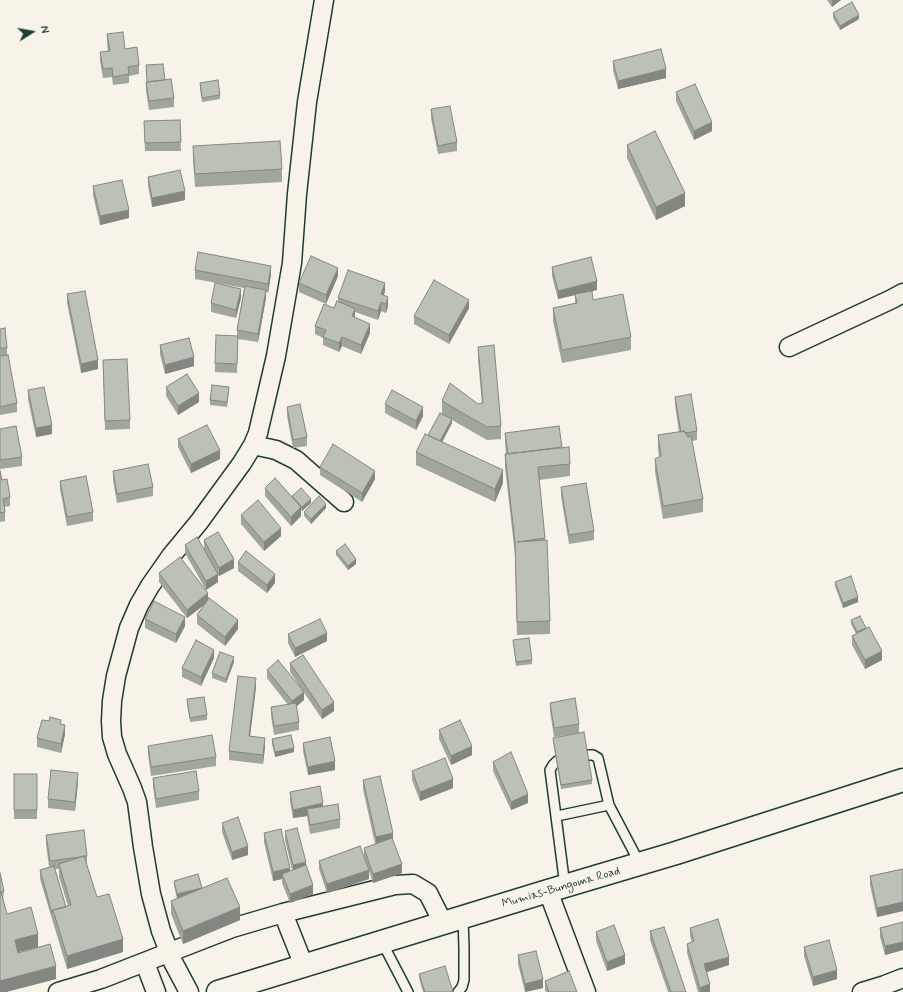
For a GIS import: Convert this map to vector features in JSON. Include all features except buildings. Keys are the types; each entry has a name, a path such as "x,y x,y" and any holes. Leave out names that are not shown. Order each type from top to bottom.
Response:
{"highway":[{"name":"Mumias-Bungoma Road","path":"218,992 556,888 640,864 903,780"}],"street":[{"path":"189,992 161,931 151,894 137,802 117,754 112,737 110,721 112,701 126,640 139,604 171,556 199,522 253,446 263,414 276,356 292,263 297,194 307,102 324,0"},
{"path":"789,347 879,306 903,293"},
{"path":"253,446 276,450 296,460 344,502"},
{"path":"68,991 145,963 232,928 283,913 395,885 413,884 428,893 453,920"},
{"path":"556,888 586,992"},
{"path":"283,913 304,966"},
{"path":"145,963 156,992"},
{"path":"862,992 903,978"}],"lane":[{"path":"587,755 592,755 598,758 609,805 640,864"},
{"path":"556,888 557,816 550,770 557,761"},
{"path":"557,816 609,805"},
{"path":"453,920 464,948 464,980 458,992"},
{"path":"382,942 408,992"}]}
